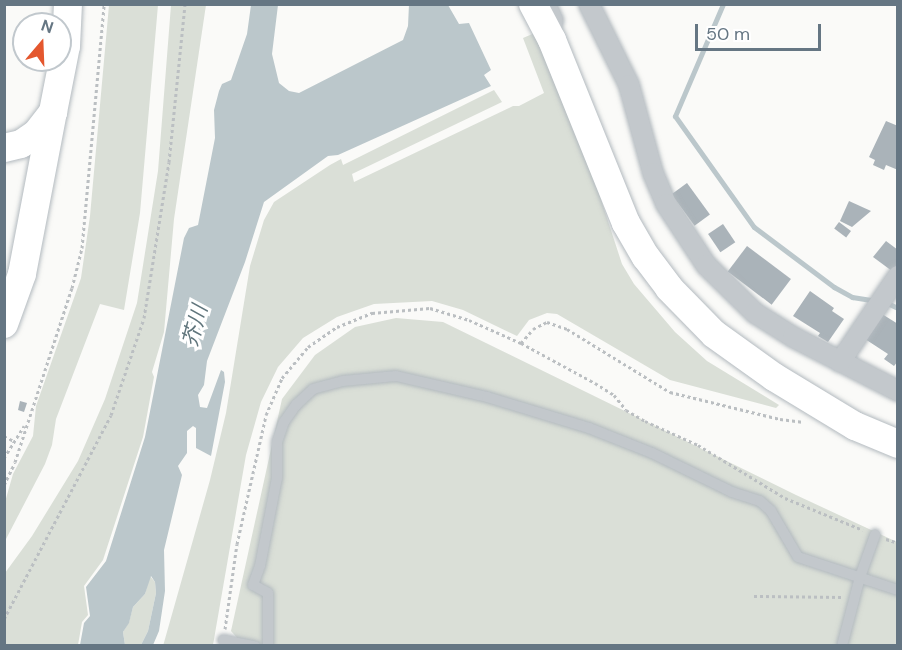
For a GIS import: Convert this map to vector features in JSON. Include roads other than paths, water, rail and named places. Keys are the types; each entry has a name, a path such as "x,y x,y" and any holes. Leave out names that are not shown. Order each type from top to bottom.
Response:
{"street":[{"path":"4,324 22,274 66,45 68,4"},
{"path":"533,4 552,40 626,223 646,257 669,288 714,334 774,377 855,426 897,444"},
{"path":"589,4 629,85 653,173 666,204 706,265 755,313 794,337 897,391"},
{"path":"4,148 21,144 36,134 53,112"},
{"path":"840,362 897,276"}],"lane":[{"path":"551,4 558,20 557,30 552,40"},
{"path":"268,645 268,593 253,585 260,566 277,478 277,442 284,422 296,405 313,389 343,381 396,376 488,397 589,428 652,453 732,492 760,501 771,511 798,557 897,590"},
{"path":"842,645 860,577 875,535"},
{"path":"223,640 255,645"}],"water":[{"name":"芥川","path":"409,4 448,5 459,24 469,23 491,70 484,75 491,86 338,155 328,156 264,202 245,262 207,361 204,385 198,395 200,407 207,408 221,370 224,372 225,382 211,456 196,448 196,428 193,426 187,431 187,453 178,466 182,475 164,550 165,591 159,631 153,645 141,645 148,631 156,593 155,582 151,576 145,594 133,607 129,623 123,632 125,645 80,645 84,623 90,616 86,587 106,561 145,437 184,238 189,228 198,225 215,138 214,110 222,84 231,80 247,34 251,5 278,5 272,54 279,83 289,91 299,93 403,40 408,26"}],"waterway":[{"path":"723,4 675,116 754,227 834,287 852,297 876,301"},
{"path":"885,302 898,308"}]}
